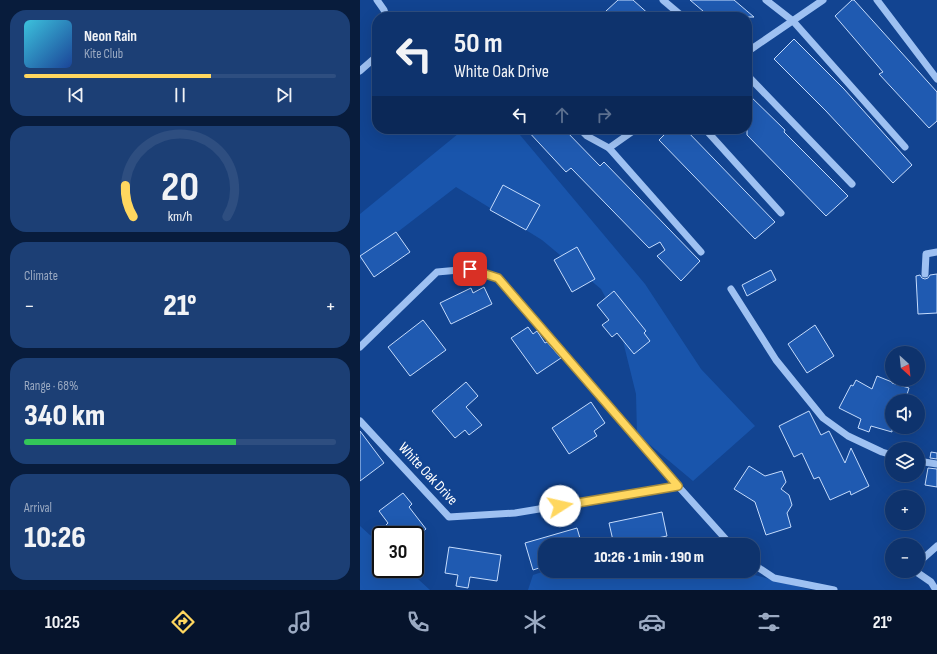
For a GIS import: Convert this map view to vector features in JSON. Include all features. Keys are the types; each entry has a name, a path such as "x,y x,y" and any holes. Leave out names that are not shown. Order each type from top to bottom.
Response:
{"street":[{"path":"377,0 385,12"},
{"path":"663,0 677,12"},
{"path":"766,0 793,21 905,147"},
{"path":"752,49 823,0"},
{"path":"877,0 937,78"},
{"path":"360,72 372,61"},
{"path":"752,80 852,184"},
{"path":"585,134 609,148 701,252"},
{"path":"609,148 629,134"},
{"path":"709,134 781,213"},
{"path":"925,274 926,254 937,252"},
{"path":"360,346 437,272 470,269 498,278 725,538"},
{"path":"731,289 776,360 823,418 848,436 885,453"},
{"name":"White Oak Drive","path":"360,420 449,518 515,513 678,486"},
{"path":"925,462 937,464"},
{"path":"925,557 937,546"},
{"path":"760,569 774,578 834,590"},
{"path":"925,578 931,582 936,590"}],"shaded area":[{"path":"458,134 519,134 645,284 701,369 755,426 693,481 637,434 636,394 618,321 601,289 542,240 456,187 360,261 360,214"},
{"path":"360,526 372,537 372,578 417,578 430,590 360,590"},
{"path":"538,573 538,578 760,578 760,576 811,590 528,590 533,575"}],"building":[{"path":"618,0 633,0 646,12 607,12 606,11"},
{"path":"690,0 734,0 748,12 704,12"},
{"path":"852,0 854,0 937,92 937,121 929,128 879,74 883,72 835,16"},
{"path":"794,39 844,89 912,165 893,183 826,111 774,59"},
{"path":"752,98 848,196 826,216 747,135 752,134"},
{"path":"531,134 569,134 600,166 604,162 700,261 681,281 657,256 665,250 660,242 649,248 571,168 566,172"},
{"path":"665,134 690,134 775,222 755,239 659,140"},
{"path":"503,185 540,205 526,230 490,210"},
{"path":"396,232 410,252 374,277 360,256"},
{"path":"577,247 595,279 572,292 554,260"},
{"path":"771,270 776,280 747,296 742,285"},
{"path":"937,274 937,313 918,314 916,276 920,275 925,279 930,275"},
{"path":"484,287 492,304 451,324 440,303 471,288 473,293"},
{"path":"614,291 646,331 644,333 650,341 634,354 617,333 612,337 602,325 609,320 597,305"},
{"path":"423,320 446,350 410,376 388,347"},
{"path":"815,325 834,356 807,373 788,344"},
{"path":"528,327 533,334 537,331 545,343 547,342 561,358 537,374 511,338"},
{"path":"877,376 885,379 885,386 902,386 909,388 907,394 885,394 885,430 871,426 869,432 858,428 861,419 839,408 851,385 853,386 856,380 872,389"},
{"path":"466,382 478,396 466,407 482,425 469,435 465,430 455,438 432,411"},
{"path":"591,402 605,423 594,431 597,436 569,454 552,428"},
{"path":"809,411 821,435 829,431 845,463 851,448 869,486 851,495 850,491 830,500 819,477 814,479 802,453 794,457 779,426"},
{"path":"360,431 384,463 360,481"},
{"path":"931,452 937,453 937,459 930,458"},
{"path":"749,466 765,476 782,471 786,482 781,489 789,495 792,505 787,513 791,527 766,535 755,502 734,489"},
{"path":"928,468 937,469 937,487 925,485"},
{"path":"403,493 412,504 409,507 424,526 385,526 388,523 379,511"},
{"path":"662,512 667,536 658,538 612,538 609,523"},
{"path":"577,528 580,538 542,538"},
{"path":"538,539 538,568 533,570 525,543"},
{"path":"449,547 501,555 497,581 470,577 468,588 456,586 458,575 445,573"}],"route":[{"path":"470,269 498,278 678,486 560,506"}]}
